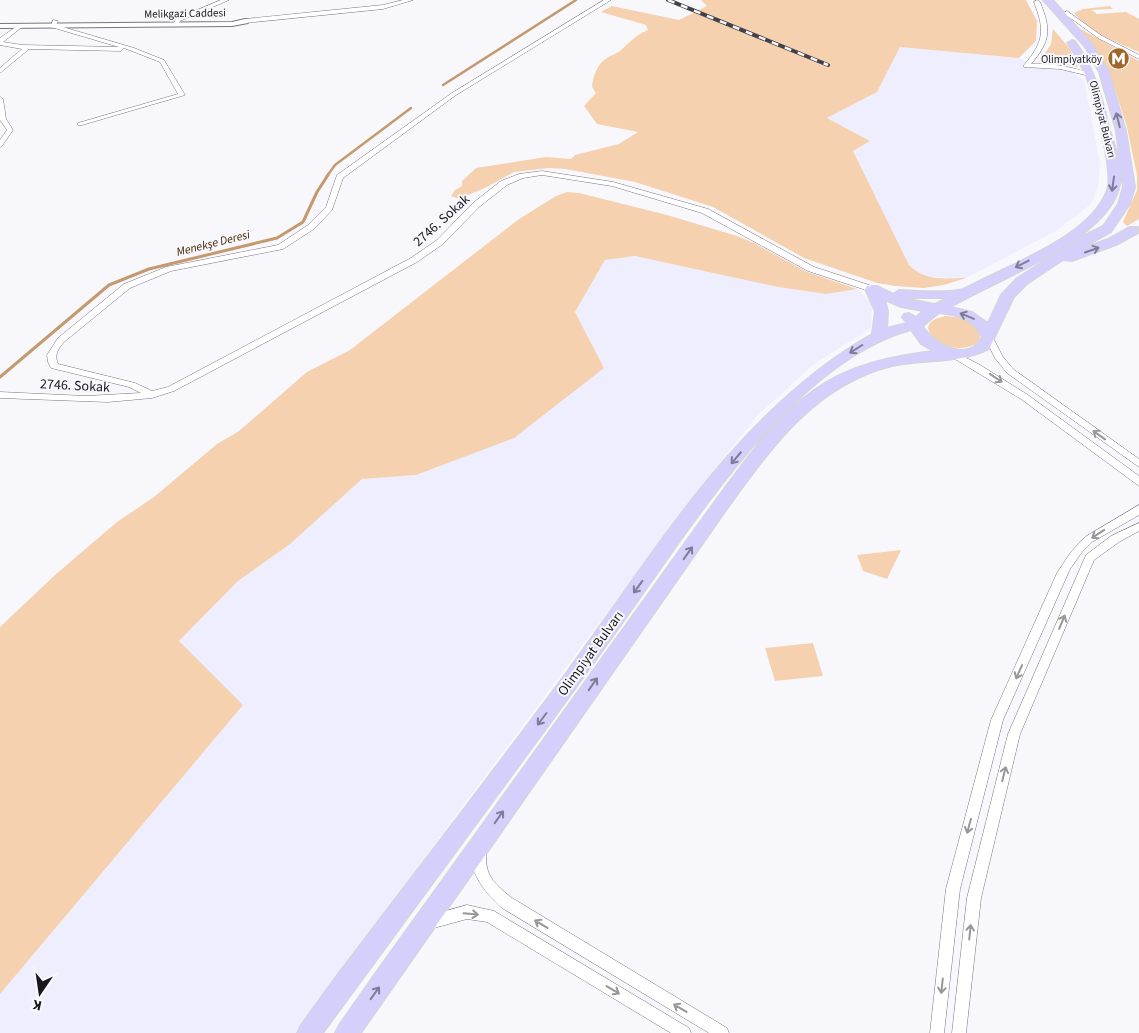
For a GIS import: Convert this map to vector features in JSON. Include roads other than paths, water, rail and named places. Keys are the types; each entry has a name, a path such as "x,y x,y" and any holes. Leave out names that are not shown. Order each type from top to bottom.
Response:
{"main road":[{"name":"Olimpiyat Bulvarı","path":"936,310 964,292 1065,240 1094,219 1113,190 1114,164 1092,76 1081,54 1040,1"},
{"name":"Olimpiyat Bulvarı","path":"988,336 1008,295 1022,281 1089,238 1107,229 1124,204 1129,187 1128,170 1114,104 1104,72 1089,46 1040,1"},
{"path":"1111,222 1115,227 1124,230 1137,229"},
{"path":"1065,240 1089,238 1137,229"},
{"path":"1047,265 1093,250 1137,229"},
{"path":"872,289 922,295 964,292"},
{"path":"872,289 899,302 936,310 951,310 974,318 982,324 988,336 984,346 979,350 953,354 930,344 923,338 917,324 894,304 872,289"},
{"path":"872,289 882,306 883,319 878,336"},
{"path":"917,324 921,318 936,310"},
{"name":"Olimpiyat Bulvarı","path":"309,1033 410,894 561,694 704,497 771,416 821,374 878,336 917,324"},
{"name":"Olimpiyat Bulvarı","path":"347,1033 712,518 758,455 794,414 819,394 848,376 873,366 902,359 953,354"}],"street":[{"path":"177,22 226,0"},
{"path":"245,21 383,7 410,0"},
{"path":"152,395 132,385 54,366 50,359 52,351 61,340 127,286 169,269 280,247 311,227 329,208 340,177 454,94 608,0"},
{"path":"1040,1 1045,21 1045,34 1042,47 1026,66 1051,65 1076,70 1092,76"},
{"path":"1067,13 1100,37 1139,57"},
{"name":"Melikgazi Caddesi","path":"0,26 177,22 232,24 245,21"},
{"name":"Melikgazi Caddesi","path":"0,22 54,24"},
{"path":"54,24 162,61 182,95 80,124"},
{"path":"0,42 20,26"},
{"path":"0,42 28,47 132,50"},
{"path":"0,71 28,47"},
{"path":"0,99 3,119 10,130"},
{"path":"0,130 10,130"},
{"path":"0,145 10,130"},
{"name":"2746. Sokak","path":"0,395 114,400 152,395 190,380 401,268 440,242 476,205 504,183 532,174 542,173 583,178 675,200 712,214 811,269 872,289"},
{"path":"988,336 999,358 1010,371 1139,464"},
{"path":"953,354 985,370 1137,479 1139,483"},
{"path":"937,1033 953,889 998,720 1062,573 1076,550 1100,532 1135,514 1139,509"},
{"path":"959,1033 974,898 1014,734 1090,558 1115,539 1139,527"},
{"path":"482,842 478,862 487,885 506,903 722,1033"},
{"path":"424,924 446,916 467,912 489,916 684,1033"}],"waterway":[{"name":"Menekşe Deresi","path":"443,85 576,0"},
{"name":"Menekşe Deresi","path":"327,176 335,165 411,108"},
{"name":"Menekşe Deresi","path":"0,377 109,285 149,269 277,238 303,222 317,192 328,175"}],"railway":[{"path":"668,0 828,65"}],"place":[{"name":"Olimpiyatköy","path":"1118,59"}]}
